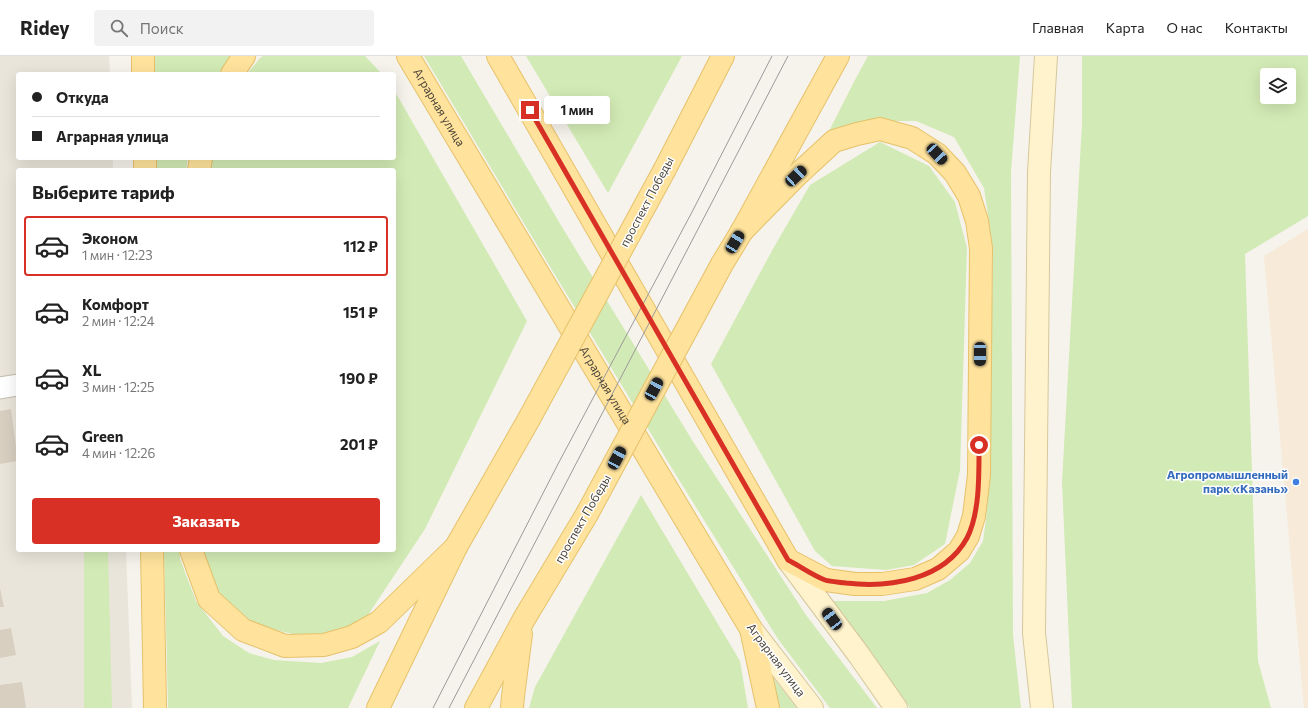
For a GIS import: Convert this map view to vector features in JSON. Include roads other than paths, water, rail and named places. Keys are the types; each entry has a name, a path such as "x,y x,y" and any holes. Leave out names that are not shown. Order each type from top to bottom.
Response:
{"main road":[{"path":"143,56 144,72"},
{"path":"233,72 244,56"},
{"name":"Аграрная улица","path":"408,56 751,629"},
{"path":"498,56 788,560 826,580 856,584 882,584 915,579 938,569 959,551 968,536 974,516 979,475 981,248 977,221 969,196 955,173 937,154 912,138 880,129 834,141 796,176 742,231"},
{"name":"проспект Победы","path":"378,708 456,547 529,419 665,169 722,56"},
{"name":"проспект Победы","path":"476,708 524,620 587,514 722,264 742,231 838,56"},
{"path":"192,552 209,599 242,630 285,646 324,645 352,637 379,622 456,547"},
{"path":"152,552 155,708"},
{"path":"512,708 524,620"},
{"path":"751,629 768,708"}],"street":[{"path":"1042,708 1034,633 1039,172 1046,56"},
{"path":"0,388 16,385"},
{"path":"788,560 859,655 896,708"},
{"name":"Аграрная улица","path":"751,629 812,708"}],"tram line":[{"path":"433,708 558,464 692,212 772,56"},
{"path":"449,708 788,56"}],"place":[{"name":"Агропромышленный парк «Казань»","path":"1296,482"}]}
